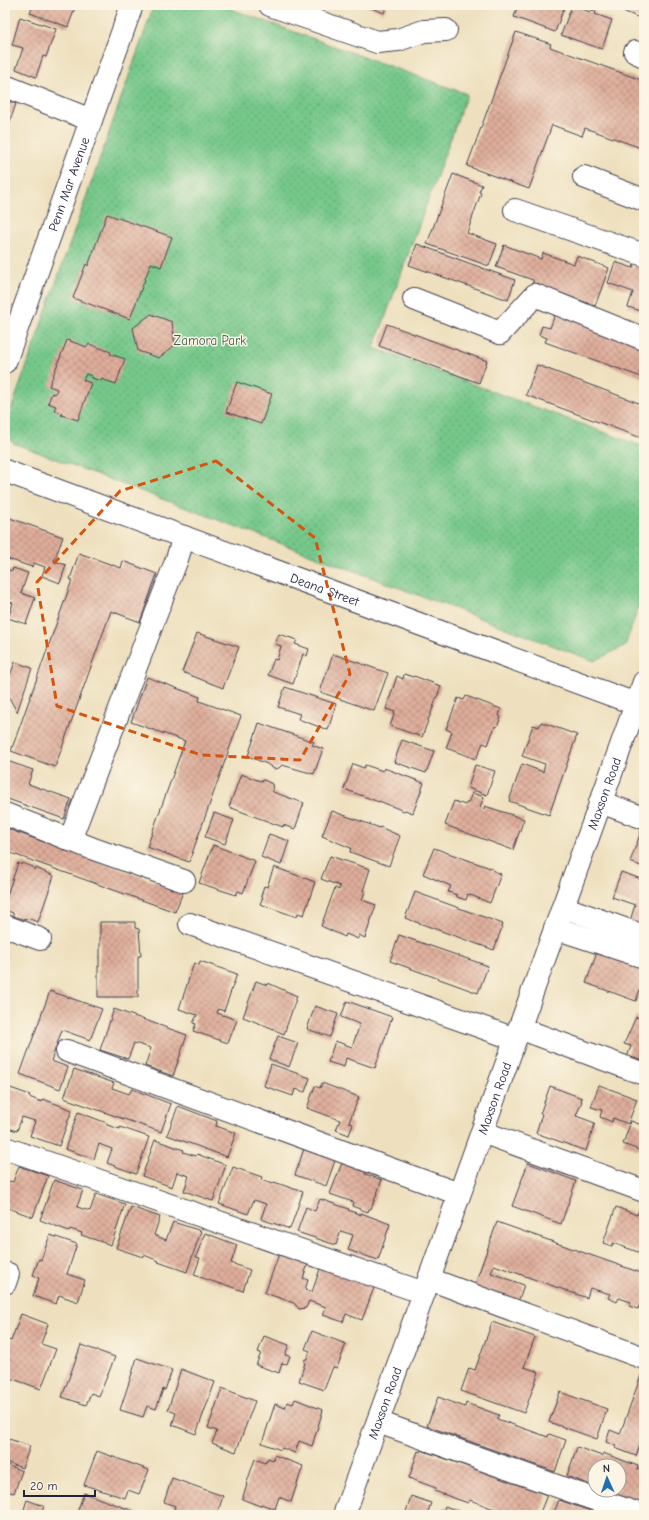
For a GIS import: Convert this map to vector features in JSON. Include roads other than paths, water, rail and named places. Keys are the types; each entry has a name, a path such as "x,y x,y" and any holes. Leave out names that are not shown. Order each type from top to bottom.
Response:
{"street":[{"name":"Penn Mar Avenue","path":"5,362 132,5"},
{"path":"270,5 377,42 398,40 424,31 446,30"},
{"path":"5,86 92,120"},
{"path":"584,178 644,200"},
{"path":"515,210 644,255"},
{"path":"414,300 500,333 535,295 644,339"},
{"name":"Deana Street","path":"5,471 640,705"},
{"path":"70,840 184,537"},
{"name":"Maxson Road","path":"344,1515 600,802 640,705 644,682"},
{"path":"600,802 644,818"},
{"path":"5,814 70,840 184,881"},
{"path":"563,907 644,936"},
{"path":"190,924 517,1034 644,1074"},
{"path":"5,926 40,939"},
{"path":"555,928 644,957"},
{"path":"67,1050 459,1194"},
{"path":"482,1132 644,1191"},
{"path":"5,1148 644,1358"},
{"path":"378,1422 642,1515"}],"park label":[{"name":"Zamora Park","path":"210,340"}]}
